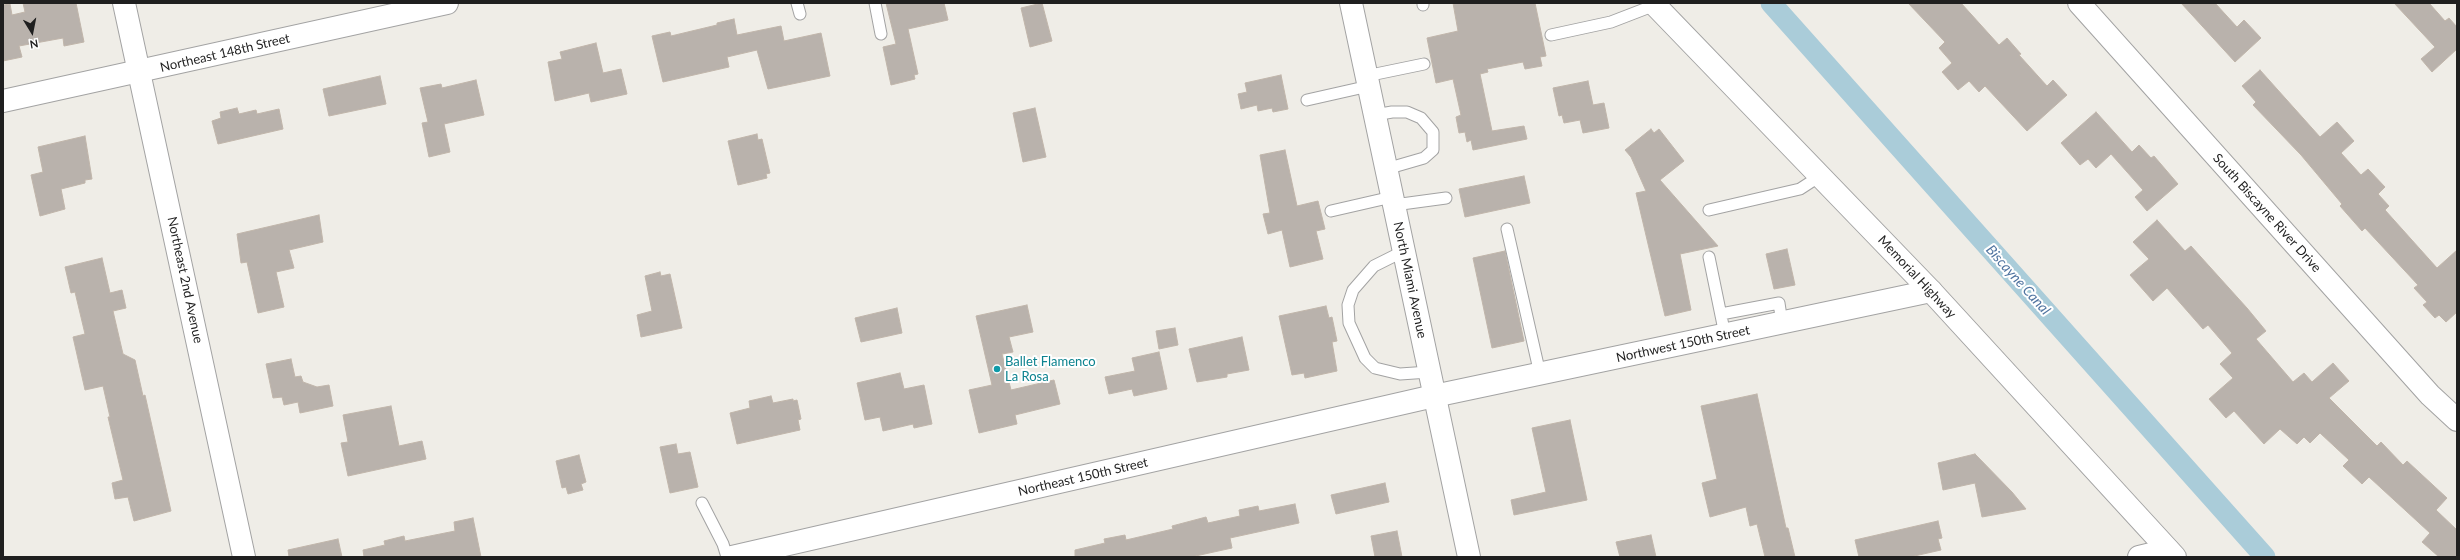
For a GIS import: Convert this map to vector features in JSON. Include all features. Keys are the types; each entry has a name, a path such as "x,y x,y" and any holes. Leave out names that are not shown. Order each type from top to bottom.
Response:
{"street":[{"name":"Northeast 2nd Avenue","path":"124,3 244,557"},
{"name":"Northeast 148th Street","path":"3,101 140,72 447,3"},
{"name":"North Miami Avenue","path":"1351,3 1469,557"},
{"name":"South Biscayne River Drive","path":"2079,3 2430,395 2457,420"},
{"name":"Memorial Highway","path":"1654,4 1931,291 2172,554"},
{"name":"Northwest 150th Street","path":"1434,396 1540,374 1723,324 1782,323 1931,291"},
{"name":"Northeast 150th Street","path":"732,557 1434,396"},
{"path":"2139,557 2172,554"}],"lane":[{"path":"797,3 800,14"},
{"path":"875,3 881,34"},
{"path":"1551,35 1611,22 1654,4"},
{"path":"1307,100 1424,64"},
{"path":"1375,115 1392,112 1407,112 1421,118 1433,132 1433,150 1424,158 1386,169"},
{"path":"1709,210 1800,189 1820,176"},
{"path":"1331,211 1393,201 1446,198"},
{"path":"1507,229 1540,374"},
{"path":"1404,251 1374,266 1353,290 1348,304 1349,323 1365,358 1375,368 1400,374 1429,372"},
{"path":"1709,257 1723,324"},
{"path":"702,503 723,544 727,557"}],"building":[{"path":"23,3 76,3 84,42 64,46 63,38 19,46 22,57 3,61 3,5 10,4 12,15 25,12"},
{"path":"886,3 944,3 948,20 908,29 918,74 914,75 915,79 891,85 883,47 896,44"},
{"path":"1042,3 1052,41 1030,47 1021,8"},
{"path":"1453,3 1535,3 1546,56 1540,57 1542,66 1525,69 1523,62 1487,69 1488,72 1480,74 1492,131 1524,126 1527,139 1473,150 1471,140 1467,142 1465,132 1459,133 1456,117 1461,115 1453,79 1436,83 1427,38 1458,31"},
{"path":"1908,3 1961,3 1999,45 2007,38 2021,54 2019,55 2047,86 2053,80 2067,95 2027,131 1985,86 1979,92 1969,81 1958,90 1942,72 1952,63 1939,48 1945,42"},
{"path":"2181,3 2215,3 2237,27 2244,20 2261,38 2235,62"},
{"path":"2394,3 2429,3 2445,21 2449,18 2457,27 2457,49 2432,72 2421,59 2435,47"},
{"path":"734,19 737,35 781,26 784,41 821,33 830,76 768,89 757,50 727,57 729,67 663,82 652,36 670,32 671,36 717,25 717,23"},
{"path":"596,43 603,73 621,69 627,94 591,102 589,93 555,101 548,62 562,59 560,52"},
{"path":"2260,70 2320,137 2337,122 2354,141 2341,153 2361,175 2368,169 2385,187 2378,194 2389,206 2385,210 2437,268 2457,250 2457,312 2446,322 2439,315 2435,318 2423,305 2427,302 2414,288 2418,285 2365,228 2362,231 2340,206 2342,204 2301,155 2253,105 2256,102 2242,86"},
{"path":"1281,75 1288,109 1273,112 1272,108 1258,111 1257,105 1241,109 1238,94 1247,92 1245,83"},
{"path":"380,76 386,104 329,116 323,89"},
{"path":"476,80 484,115 444,124 450,152 429,157 422,123 428,122 420,88 441,84 442,88"},
{"path":"1588,81 1593,105 1604,103 1609,128 1583,133 1580,120 1564,123 1562,115 1559,116 1553,88"},
{"path":"237,108 239,114 256,110 257,114 279,109 283,129 218,144 212,121 221,118 220,112"},
{"path":"1035,108 1046,157 1023,162 1013,113"},
{"path":"2096,112 2132,152 2139,145 2151,158 2154,156 2178,184 2147,211 2135,197 2143,190 2111,154 2096,168 2088,159 2080,165 2061,143"},
{"path":"1651,129 1654,133 1659,129 1684,161 1660,180 1718,246 1680,254 1691,310 1665,316 1636,193 1646,191 1631,157 1625,150"},
{"path":"757,134 758,140 762,139 770,173 766,174 767,178 738,185 728,141"},
{"path":"85,136 92,179 85,180 85,183 61,189 65,209 40,216 31,175 43,172 38,147"},
{"path":"1285,150 1297,206 1318,201 1325,229 1316,231 1323,259 1290,267 1282,230 1268,234 1263,214 1270,213 1260,155"},
{"path":"1524,176 1530,203 1465,217 1459,189"},
{"path":"319,215 323,242 289,250 294,268 276,272 284,307 258,313 247,262 241,263 237,234"},
{"path":"2157,220 2185,251 2191,246 2247,308 2266,331 2256,339 2293,382 2304,373 2312,382 2333,363 2349,381 2329,398 2377,446 2381,442 2403,465 2407,461 2447,498 2436,510 2457,530 2457,557 2439,557 2422,542 2430,533 2369,477 2362,484 2343,466 2349,460 2320,433 2310,443 2304,437 2297,444 2280,429 2264,444 2234,411 2226,418 2209,399 2233,378 2220,364 2232,353 2208,325 2203,329 2167,288 2153,301 2130,275 2149,259 2133,242"},
{"path":"1787,249 1795,285 1774,289 1766,254"},
{"path":"1505,251 1524,341 1492,348 1473,258"},
{"path":"102,258 110,293 122,290 126,308 113,311 123,354 135,360 143,396 145,395 171,511 134,521 128,497 115,499 112,483 123,480 108,417 110,417 103,386 85,390 73,337 85,334 75,292 71,293 65,267"},
{"path":"660,272 661,276 670,274 682,328 641,337 637,315 652,311 645,276"},
{"name":"Ballet Flamenco La Rosa","path":"1027,305 1033,332 1009,337 1013,352 1002,354 1011,390 1054,380 1060,404 1015,415 1017,424 979,433 969,390 992,385 976,316"},
{"path":"1326,306 1329,318 1332,317 1337,341 1332,342 1337,371 1305,378 1304,373 1292,375 1279,316"},
{"path":"897,308 902,333 861,342 855,318"},
{"path":"1175,328 1178,345 1159,349 1156,331"},
{"path":"1242,337 1249,370 1227,374 1227,377 1197,382 1189,349"},
{"path":"1159,352 1167,389 1134,396 1132,389 1109,394 1105,377 1135,371 1132,358"},
{"path":"291,359 295,377 301,376 303,382 317,387 329,385 333,406 300,413 298,402 284,405 282,397 273,398 266,364"},
{"path":"900,373 904,389 924,385 932,424 914,428 913,424 883,431 880,417 865,420 857,383"},
{"path":"1757,394 1786,528 1788,528 1795,557 1765,557 1757,524 1750,526 1746,507 1710,517 1702,483 1717,479 1701,406"},
{"path":"771,396 773,403 793,399 793,401 797,400 801,419 798,420 800,430 737,444 730,413 750,408 749,401"},
{"path":"391,406 399,446 422,441 426,459 348,476 341,443 348,442 343,415"},
{"path":"1570,420 1587,500 1514,515 1511,500 1546,492 1532,428"},
{"path":"676,444 678,454 690,452 698,487 670,493 660,447"},
{"path":"1975,454 2012,492 2026,509 1982,517 1975,483 1943,490 1938,463"},
{"path":"579,455 586,482 581,484 583,490 568,494 566,487 562,488 556,461"},
{"path":"1385,483 1389,502 1336,514 1331,495"},
{"path":"1295,504 1299,523 1230,538 1232,548 1191,557 1075,557 1075,550 1105,543 1104,539 1125,535 1126,540 1173,529 1172,526 1206,517 1208,523 1240,516 1239,510 1258,506 1259,511"},
{"path":"473,518 481,557 364,557 363,550 385,545 384,541 404,536 405,541 455,531 454,522"},
{"path":"1938,521 1942,538 1938,539 1941,550 1910,557 1859,557 1855,540"},
{"path":"1397,531 1402,557 1375,557 1371,536"},
{"path":"1651,535 1656,557 1620,557 1616,542"},
{"path":"338,539 342,557 289,557 288,550"}],"waterway":[{"name":"Biscayne Canal","path":"1771,3 2265,557"}],"place":[{"name":"Ballet Flamenco La Rosa","path":"997,369"}]}
